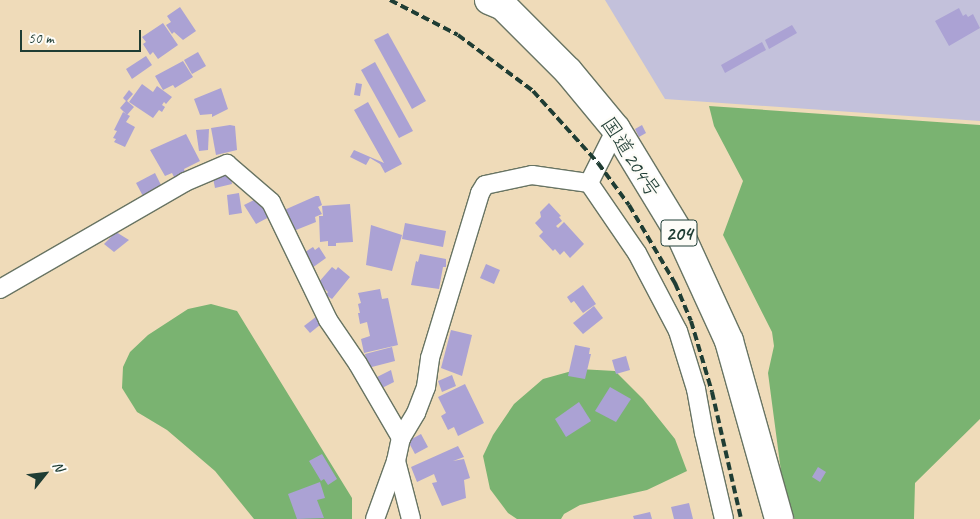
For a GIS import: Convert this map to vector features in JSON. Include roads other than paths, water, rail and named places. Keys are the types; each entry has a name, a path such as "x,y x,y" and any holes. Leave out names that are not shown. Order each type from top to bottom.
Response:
{"highway":[{"name":"国道204号","path":"489,0 503,6 568,71 616,129 681,236 729,341 779,519"}],"street":[{"path":"589,183 616,129"},
{"path":"0,289 185,182 227,164 271,202 328,320 358,364 401,438"},
{"path":"375,519 396,461 401,438 416,413 426,387 430,358 480,193 485,185 532,175 589,183 637,253 678,331 696,389 724,519"},
{"path":"396,461 411,519"}],"railway":[{"path":"390,0 458,35 533,91 598,163 629,205 675,283 691,321 712,392 741,519"}]}
